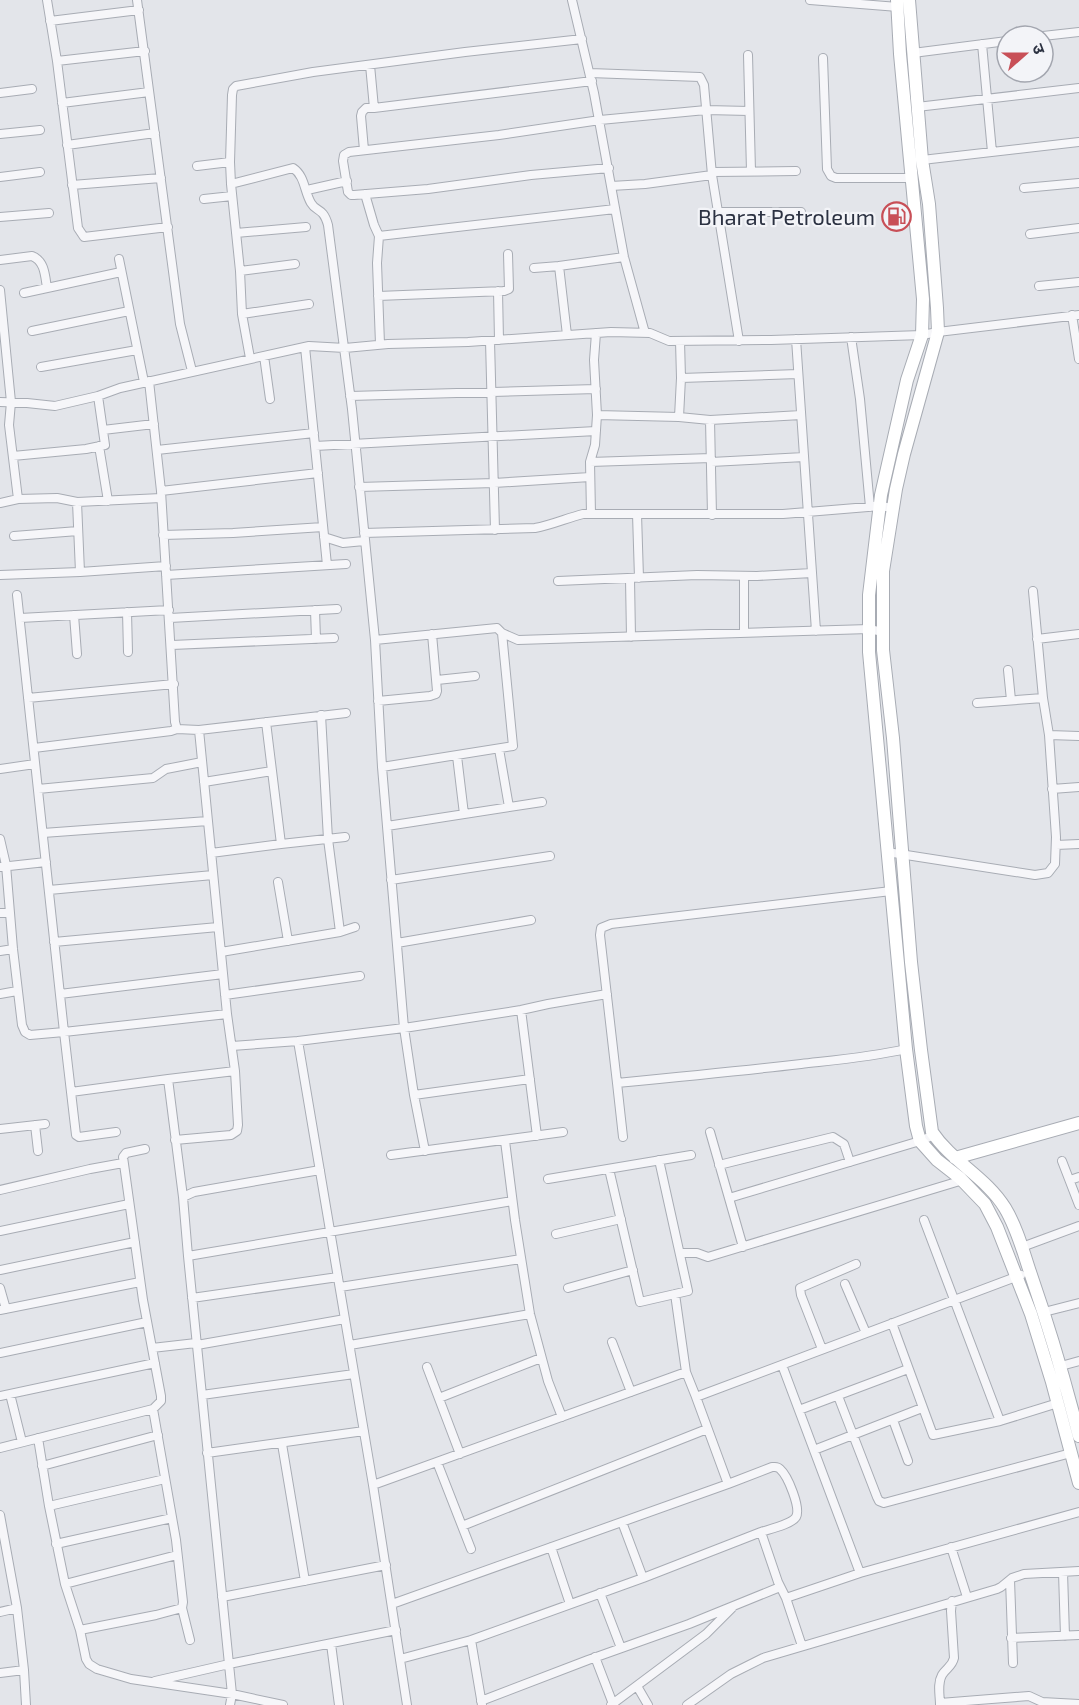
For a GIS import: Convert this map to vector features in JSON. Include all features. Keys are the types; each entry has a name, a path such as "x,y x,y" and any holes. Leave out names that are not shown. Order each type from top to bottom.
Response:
{"street":[{"path":"47,0 78,228 84,237 168,227"},
{"path":"137,0 180,324 192,371"},
{"path":"572,0 600,120 624,257 645,333"},
{"path":"810,0 897,4 923,299 922,335 907,380 875,507 869,652 906,1049 916,1126 920,1141 937,1160 963,1180 985,1204 998,1227 1031,1314 1079,1483"},
{"path":"909,0 922,160 929,204 938,332 904,454 893,508 883,571 883,650 921,1050 932,1132 955,1158 990,1187 1005,1209 1022,1247 1044,1312 1079,1436"},
{"path":"50,21 139,10"},
{"path":"1055,35 1079,32"},
{"path":"250,358 242,314 231,184 232,95 236,86 313,72 582,39"},
{"path":"913,53 995,42"},
{"path":"982,44 992,152"},
{"path":"57,61 144,51"},
{"path":"748,55 751,171"},
{"path":"823,57 828,173 836,178 912,178"},
{"path":"370,65 374,108"},
{"path":"364,150 362,112 366,108 591,77 700,78 704,85 712,173 739,340"},
{"path":"917,107 1079,88"},
{"path":"0,93 32,89"},
{"path":"62,103 149,92"},
{"path":"609,168 531,175 428,189 351,195 348,192 343,161 344,155 349,152 499,135 600,120 706,110 748,111"},
{"path":"0,134 40,130"},
{"path":"67,145 155,132"},
{"path":"922,160 1079,142"},
{"path":"197,166 230,162"},
{"path":"231,184 293,168 307,190 311,204 325,215 328,225 345,348 375,640 382,767 404,1028 425,1151"},
{"path":"611,186 645,184 712,173 796,171"},
{"path":"0,177 40,172"},
{"path":"72,185 161,178"},
{"path":"307,190 347,181"},
{"path":"1024,188 1079,183"},
{"path":"365,194 379,236 377,263 380,344"},
{"path":"204,199 232,196"},
{"path":"379,236 615,209"},
{"path":"718,212 801,212"},
{"path":"0,217 49,213"},
{"path":"236,233 306,227"},
{"path":"1029,234 1079,228"},
{"path":"378,296 504,291 509,289 508,254"},
{"path":"0,260 36,257 41,262 47,288"},
{"path":"534,268 624,257"},
{"path":"118,258 137,350 147,382 154,424 177,729"},
{"path":"240,271 296,264"},
{"path":"559,266 567,335"},
{"path":"24,293 121,272"},
{"path":"1039,286 1079,282"},
{"path":"0,290 11,402 9,425 18,499"},
{"path":"495,530 491,393 498,291"},
{"path":"242,314 309,304"},
{"path":"32,331 129,311"},
{"path":"0,402 55,406 192,371 305,347 345,348 380,344 494,340 611,332 650,333 669,341 922,335 1076,315 1079,359"},
{"path":"591,514 590,462 595,445 597,415 594,360 596,333"},
{"path":"851,337 875,507"},
{"path":"796,339 816,631"},
{"path":"679,417 680,341"},
{"path":"305,347 327,565"},
{"path":"41,367 137,350"},
{"path":"264,356 270,399"},
{"path":"681,378 798,374"},
{"path":"350,396 596,389"},
{"path":"13,456 105,445 98,396"},
{"path":"597,415 710,420 801,415"},
{"path":"710,420 712,515"},
{"path":"103,430 154,424"},
{"path":"315,446 596,431"},
{"path":"157,450 314,433"},
{"path":"99,446 108,501"},
{"path":"590,462 804,457"},
{"path":"0,503 18,499 57,498 77,501 108,501 318,473"},
{"path":"359,488 590,477"},
{"path":"77,501 80,572"},
{"path":"324,537 343,543 364,537 545,526 583,514 783,514 875,507 893,508"},
{"path":"637,514 639,578"},
{"path":"163,535 323,527"},
{"path":"14,536 78,531"},
{"path":"0,575 346,564"},
{"path":"558,581 812,573"},
{"path":"744,576 744,633"},
{"path":"630,579 631,637"},
{"path":"887,852 1035,874 1044,874 1053,868 1056,845 1052,789 1033,591"},
{"path":"17,595 76,1135 79,1137 116,1132"},
{"path":"315,609 316,639"},
{"path":"20,618 127,612 170,614 337,609"},
{"path":"127,612 128,652"},
{"path":"74,615 77,654"},
{"path":"375,640 497,628 502,633 518,639 869,629 883,632"},
{"path":"382,767 513,746 502,633"},
{"path":"378,701 434,695 437,691 432,634"},
{"path":"1037,639 1079,634"},
{"path":"172,645 334,638"},
{"path":"1008,670 1011,700"},
{"path":"436,681 475,676"},
{"path":"28,698 174,684"},
{"path":"976,703 1043,698"},
{"path":"34,748 177,729 199,730 346,712"},
{"path":"321,715 327,839 340,933"},
{"path":"266,723 281,844"},
{"path":"176,1140 231,1135 235,1134 238,1125 235,1071 227,1014 199,730"},
{"path":"1048,735 1079,736"},
{"path":"499,749 509,807"},
{"path":"457,756 464,814"},
{"path":"38,789 153,778 166,769 202,762"},
{"path":"0,770 35,764"},
{"path":"204,782 272,771"},
{"path":"1052,789 1079,787"},
{"path":"387,826 542,802"},
{"path":"43,833 208,821"},
{"path":"211,853 345,837"},
{"path":"0,839 17,992 25,1032 30,1035 64,1032 227,1014"},
{"path":"1056,845 1079,844"},
{"path":"391,880 550,856"},
{"path":"3,866 46,862"},
{"path":"48,890 213,875"},
{"path":"278,882 288,941"},
{"path":"623,1137 601,928 611,924 891,891"},
{"path":"0,913 10,913"},
{"path":"397,943 531,920"},
{"path":"54,942 218,927"},
{"path":"221,952 340,933 355,927"},
{"path":"0,951 13,949"},
{"path":"60,994 223,974"},
{"path":"225,995 360,976"},
{"path":"0,994 17,992"},
{"path":"232,1046 298,1041 404,1028 607,994"},
{"path":"521,1010 537,1136"},
{"path":"298,1041 373,1485 407,1705"},
{"path":"617,1083 825,1061 906,1049"},
{"path":"71,1092 235,1071"},
{"path":"168,1079 183,1197 232,1694 230,1705"},
{"path":"414,1095 530,1079"},
{"path":"955,1158 1079,1123"},
{"path":"0,1129 40,1125 38,1151"},
{"path":"391,1155 563,1132"},
{"path":"710,1132 743,1247"},
{"path":"729,1198 934,1135"},
{"path":"719,1165 833,1137 844,1144 850,1162"},
{"path":"505,1141 530,1314 541,1358 562,1418"},
{"path":"0,1448 153,1409 161,1401 140,1282 123,1163 126,1153 146,1149"},
{"path":"548,1179 691,1155"},
{"path":"609,1169 640,1302 688,1291 659,1160"},
{"path":"1062,1161 1079,1205"},
{"path":"0,1190 123,1163"},
{"path":"183,1197 194,1192 320,1170"},
{"path":"1070,1180 1079,1177"},
{"path":"680,1253 697,1253 708,1257 963,1180"},
{"path":"188,1256 512,1201"},
{"path":"0,1231 129,1204"},
{"path":"556,1234 621,1219"},
{"path":"924,1220 979,1362 999,1421"},
{"path":"1022,1247 1079,1226"},
{"path":"0,1270 135,1242"},
{"path":"340,1287 521,1259"},
{"path":"822,1349 800,1288 856,1264"},
{"path":"568,1288 633,1270"},
{"path":"696,1397 1030,1272"},
{"path":"192,1298 338,1278"},
{"path":"0,1288 3,1310 140,1282"},
{"path":"845,1284 866,1333"},
{"path":"675,1294 686,1372 728,1484"},
{"path":"1044,1312 1079,1303"},
{"path":"350,1345 530,1314"},
{"path":"152,1348 196,1344 345,1319"},
{"path":"0,1353 147,1322"},
{"path":"892,1323 933,1435 999,1421 1058,1403"},
{"path":"612,1342 632,1392"},
{"path":"439,1398 541,1358"},
{"path":"1061,1366 1079,1361"},
{"path":"0,1396 155,1363"},
{"path":"782,1365 860,1573"},
{"path":"427,1367 460,1454"},
{"path":"799,1410 908,1369"},
{"path":"373,1485 686,1372"},
{"path":"202,1395 354,1374"},
{"path":"10,1394 22,1442"},
{"path":"838,1396 877,1497 884,1503 1071,1453"},
{"path":"814,1450 922,1408"},
{"path":"153,1409 172,1518 182,1608 190,1640"},
{"path":"893,1420 908,1461"},
{"path":"462,1526 707,1429"},
{"path":"207,1453 364,1431"},
{"path":"42,1466 158,1435"},
{"path":"38,1438 65,1584 89,1664 97,1670 131,1679 232,1694 283,1705"},
{"path":"282,1444 305,1581"},
{"path":"437,1462 471,1549"},
{"path":"392,1604 772,1467 781,1469 790,1486 798,1510 792,1521 643,1578 471,1640 400,1659"},
{"path":"49,1506 165,1479"},
{"path":"786,1598 860,1573 1079,1512"},
{"path":"0,1515 17,1608 26,1705"},
{"path":"56,1544 172,1518"},
{"path":"622,1522 643,1578"},
{"path":"761,1532 802,1646"},
{"path":"551,1547 570,1604"},
{"path":"951,1547 968,1597"},
{"path":"65,1584 177,1555"},
{"path":"222,1597 386,1565"},
{"path":"687,1705 731,1674 763,1658 1001,1587 1024,1574 1079,1571"},
{"path":"1063,1572 1065,1636"},
{"path":"1010,1580 1013,1663"},
{"path":"471,1640 482,1703 595,1657 689,1624 780,1587"},
{"path":"600,1593 621,1648"},
{"path":"952,1601 954,1658 952,1664 941,1675 938,1685 940,1704 1029,1696 1042,1702 1079,1704"},
{"path":"595,1657 612,1704 706,1634 735,1605"},
{"path":"0,1612 17,1608"},
{"path":"80,1630 182,1608"},
{"path":"151,1682 396,1630"},
{"path":"1011,1638 1079,1635"},
{"path":"331,1644 339,1705"},
{"path":"0,1673 24,1670"},
{"path":"637,1686 648,1705"}],"place":[{"name":"Bharat Petroleum","path":"896,216"}]}
